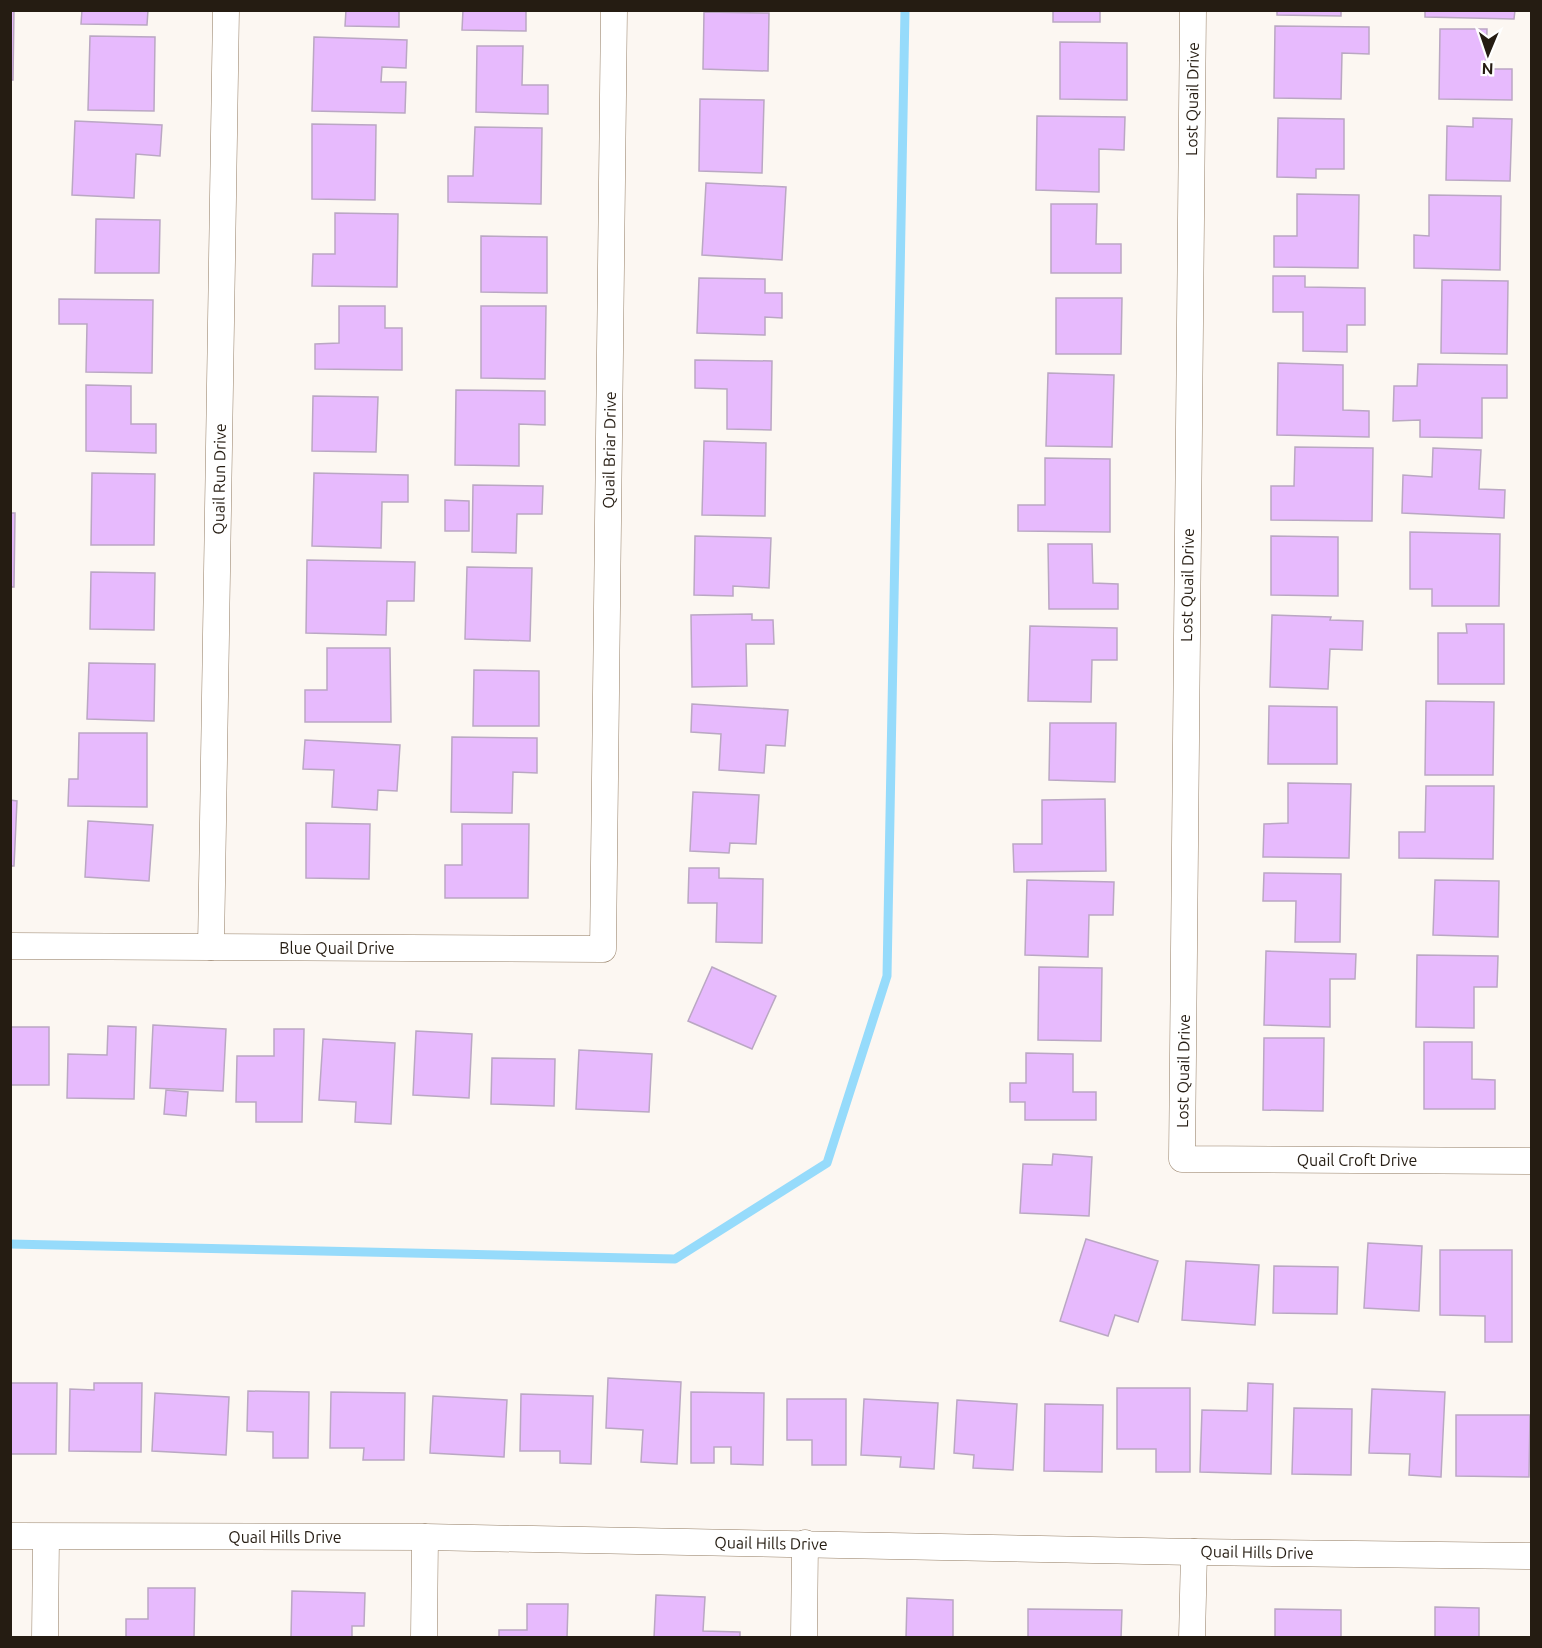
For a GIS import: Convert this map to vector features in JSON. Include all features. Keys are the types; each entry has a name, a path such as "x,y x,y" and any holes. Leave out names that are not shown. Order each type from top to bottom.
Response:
{"street":[{"name":"Quail Run Drive","path":"211,947 226,10"},
{"name":"Quail Briar Drive","path":"604,889 614,10"},
{"name":"Lost Quail Drive","path":"1182,1159 1192,10"},
{"name":"Blue Quail Drive","path":"10,946 603,949 604,889"},
{"name":"Quail Croft Drive","path":"1182,1159 1532,1161"},
{"name":"Quail Hills Drive","path":"10,1536 425,1537 1194,1552 1532,1556"},
{"path":"45,1638 46,1537"},
{"path":"424,1638 425,1537"},
{"path":"804,1638 805,1543"},
{"path":"1192,1638 1194,1552"}],"building":[{"path":"10,10 14,10 13,80 10,80"},
{"path":"82,10 148,10 147,25 81,24"},
{"path":"346,10 399,10 399,27 345,26"},
{"path":"463,10 526,10 526,31 462,30"},
{"path":"1053,10 1100,10 1100,22 1053,22"},
{"path":"1277,10 1341,10 1341,16 1277,15"},
{"path":"1425,10 1515,10 1514,19 1425,17"},
{"path":"704,12 769,13 768,71 703,69"},
{"path":"1275,26 1369,27 1369,54 1342,53 1341,99 1274,98"},
{"path":"1440,29 1487,29 1486,69 1512,69 1512,100 1439,99"},
{"path":"90,36 155,37 154,111 88,110"},
{"path":"314,37 407,40 406,68 382,67 381,82 406,82 405,113 312,111"},
{"path":"1060,42 1127,43 1127,100 1060,99"},
{"path":"477,46 523,46 522,85 548,85 548,114 476,112"},
{"path":"700,99 764,100 762,173 699,171"},
{"path":"1037,116 1125,117 1124,150 1099,149 1099,192 1036,190"},
{"path":"1278,118 1344,119 1344,169 1316,169 1316,178 1277,177"},
{"path":"1473,118 1512,119 1510,181 1446,180 1447,126 1473,127"},
{"path":"75,121 162,125 160,156 136,154 134,198 72,195"},
{"path":"312,124 376,125 375,200 312,199"},
{"path":"475,127 542,128 541,204 448,202 448,176 473,176"},
{"path":"706,183 786,187 782,260 702,255"},
{"path":"1297,194 1359,195 1358,268 1274,267 1274,236 1297,236"},
{"path":"1429,195 1501,196 1500,270 1414,268 1414,235 1429,236"},
{"path":"1051,204 1097,204 1096,244 1121,244 1121,273 1051,273"},
{"path":"335,213 398,214 397,287 312,286 313,254 335,254"},
{"path":"96,219 160,220 159,273 95,273"},
{"path":"481,236 547,237 547,293 481,292"},
{"path":"1273,276 1305,276 1305,287 1365,288 1365,325 1347,325 1347,352 1303,351 1303,312 1273,312"},
{"path":"699,278 765,279 765,293 782,293 782,318 765,317 765,335 697,333"},
{"path":"1442,280 1508,281 1507,354 1441,353"},
{"path":"1056,298 1122,298 1121,354 1056,354"},
{"path":"59,299 153,300 152,373 86,372 87,324 59,324"},
{"path":"339,306 385,306 385,328 402,328 402,370 315,369 315,344 339,343"},
{"path":"481,306 546,306 545,379 481,378"},
{"path":"695,360 772,361 771,430 727,429 727,389 695,388"},
{"path":"1278,363 1343,365 1343,410 1369,411 1369,437 1277,435"},
{"path":"1418,364 1507,365 1507,398 1482,398 1482,438 1420,437 1420,420 1393,421 1394,386 1417,386"},
{"path":"1048,373 1114,375 1112,447 1046,446"},
{"path":"86,385 131,386 131,424 156,424 156,453 86,451"},
{"path":"456,390 545,391 545,425 519,424 519,466 455,465"},
{"path":"313,396 378,397 376,452 312,451"},
{"path":"704,441 766,443 765,516 702,515"},
{"path":"1295,447 1373,448 1372,521 1271,520 1271,486 1294,486"},
{"path":"1433,448 1481,450 1479,489 1505,490 1504,518 1402,513 1403,475 1432,477"},
{"path":"1045,458 1110,459 1110,532 1018,531 1018,505 1045,505"},
{"path":"92,473 155,474 154,545 91,545"},
{"path":"314,473 408,475 408,502 382,502 381,548 312,546"},
{"path":"473,485 543,486 542,514 517,514 516,553 472,552"},
{"path":"445,500 469,501 469,531 445,531"},
{"path":"10,513 15,513 14,587 10,587"},
{"path":"1410,532 1500,534 1499,606 1432,606 1432,589 1410,589"},
{"path":"695,536 771,538 769,588 733,586 733,596 694,595"},
{"path":"1271,536 1338,537 1338,596 1271,595"},
{"path":"1048,544 1092,544 1093,583 1118,584 1118,609 1049,609"},
{"path":"307,560 415,562 414,601 387,601 386,635 306,633"},
{"path":"467,567 532,568 530,641 465,639"},
{"path":"91,572 155,573 154,630 90,629"},
{"path":"752,614 752,620 773,620 774,644 746,644 747,686 692,687 691,615"},
{"path":"1272,615 1331,617 1330,620 1363,621 1362,650 1330,649 1328,689 1270,687"},
{"path":"1466,624 1504,624 1504,684 1438,684 1438,633 1467,633"},
{"path":"1030,626 1117,628 1117,660 1092,660 1091,702 1028,701"},
{"path":"327,648 390,648 391,722 305,722 305,690 327,690"},
{"path":"89,663 155,664 154,721 87,719"},
{"path":"474,670 539,671 539,726 473,726"},
{"path":"1426,701 1494,702 1493,775 1425,775"},
{"path":"692,704 788,710 785,746 766,745 764,773 719,770 721,734 691,732"},
{"path":"1269,706 1337,707 1337,764 1268,764"},
{"path":"1050,723 1116,723 1115,782 1049,780"},
{"path":"79,733 147,733 147,807 68,806 69,779 78,779"},
{"path":"452,737 537,738 537,773 513,772 512,813 451,812"},
{"path":"305,740 400,745 397,791 378,790 377,810 332,807 334,770 303,769"},
{"path":"1288,783 1351,784 1349,858 1263,857 1264,824 1288,823"},
{"path":"1426,786 1494,786 1493,859 1399,858 1399,832 1425,832"},
{"path":"693,792 759,795 756,844 730,843 729,853 690,851"},
{"path":"1105,799 1106,871 1014,872 1013,844 1042,844 1042,800"},
{"path":"10,800 17,801 14,866 10,866"},
{"path":"88,821 153,825 149,881 85,877"},
{"path":"306,823 370,824 369,879 306,878"},
{"path":"462,824 529,824 528,898 445,898 445,865 462,865"},
{"path":"689,868 719,868 719,878 763,879 762,943 716,942 717,903 688,903"},
{"path":"1264,873 1341,874 1340,942 1295,942 1296,901 1263,901"},
{"path":"1027,880 1114,882 1113,915 1089,915 1088,957 1025,955"},
{"path":"1435,880 1499,881 1498,937 1433,935"},
{"path":"1266,951 1356,954 1355,979 1330,979 1330,1027 1264,1025"},
{"path":"1417,955 1498,956 1497,987 1474,987 1474,1028 1416,1027"},
{"path":"712,967 776,996 752,1049 688,1021"},
{"path":"1039,967 1102,968 1101,1041 1038,1040"},
{"path":"153,1025 226,1029 223,1091 150,1088"},
{"path":"108,1026 136,1027 134,1099 67,1098 68,1054 107,1055"},
{"path":"10,1027 49,1027 49,1085 10,1085"},
{"path":"274,1029 304,1029 302,1122 256,1122 256,1102 236,1102 237,1056 274,1056"},
{"path":"416,1031 472,1034 469,1098 413,1095"},
{"path":"1264,1038 1324,1038 1323,1111 1263,1110"},
{"path":"323,1039 395,1043 391,1124 355,1122 356,1102 319,1100"},
{"path":"1424,1042 1472,1042 1472,1079 1495,1080 1495,1109 1424,1109"},
{"path":"579,1050 652,1054 649,1112 576,1109"},
{"path":"1026,1053 1073,1054 1073,1092 1096,1092 1096,1120 1025,1120 1025,1102 1010,1102 1010,1083 1026,1083"},
{"path":"492,1058 555,1059 554,1106 491,1104"},
{"path":"166,1090 188,1092 186,1116 164,1114"},
{"path":"1053,1154 1092,1157 1089,1216 1020,1213 1023,1164 1052,1165"},
{"path":"1086,1239 1158,1261 1138,1322 1115,1315 1108,1336 1060,1321"},
{"path":"1368,1243 1422,1246 1419,1311 1364,1308"},
{"path":"1440,1250 1512,1250 1512,1342 1485,1342 1485,1316 1440,1315"},
{"path":"1186,1261 1259,1265 1255,1325 1182,1320"},
{"path":"1274,1266 1338,1267 1337,1314 1273,1313"},
{"path":"608,1378 681,1382 677,1464 641,1462 643,1430 606,1428"},
{"path":"10,1383 57,1383 56,1454 10,1454"},
{"path":"94,1383 142,1383 141,1452 69,1451 70,1389 94,1390"},
{"path":"1248,1383 1273,1384 1271,1474 1200,1472 1202,1410 1247,1411"},
{"path":"1117,1388 1190,1388 1190,1472 1156,1472 1156,1449 1117,1449"},
{"path":"1372,1389 1445,1392 1441,1477 1409,1475 1410,1454 1369,1453"},
{"path":"248,1391 309,1392 308,1458 273,1458 273,1432 247,1431"},
{"path":"331,1392 405,1393 404,1460 363,1460 364,1448 330,1448"},
{"path":"691,1392 764,1393 763,1465 731,1464 731,1447 714,1447 714,1463 691,1463"},
{"path":"155,1393 229,1397 226,1455 152,1451"},
{"path":"521,1394 593,1396 591,1464 560,1463 560,1451 520,1451"},
{"path":"433,1396 507,1400 504,1457 430,1453"},
{"path":"787,1399 846,1399 846,1465 812,1465 812,1440 787,1440"},
{"path":"864,1399 938,1403 934,1469 900,1467 901,1457 861,1455"},
{"path":"957,1400 1017,1404 1013,1470 973,1468 974,1455 954,1453"},
{"path":"1045,1404 1103,1405 1102,1472 1044,1471"},
{"path":"1294,1408 1352,1409 1351,1475 1292,1474"},
{"path":"1456,1415 1530,1415 1529,1477 1456,1476"},
{"path":"148,1588 195,1588 194,1638 126,1638 126,1619 148,1619"},
{"path":"292,1591 365,1593 364,1626 352,1626 352,1638 291,1638"},
{"path":"656,1595 705,1597 703,1631 740,1632 740,1638 654,1638"},
{"path":"907,1598 953,1600 953,1638 906,1638"},
{"path":"527,1604 568,1604 567,1638 499,1638 499,1630 527,1630"},
{"path":"1435,1607 1479,1608 1479,1638 1435,1638"},
{"path":"1028,1609 1122,1610 1121,1638 1028,1638"},
{"path":"1275,1609 1341,1610 1341,1638 1275,1638"}],"waterway":[{"path":"10,1244 675,1259 827,1163 887,976 905,10"}]}
